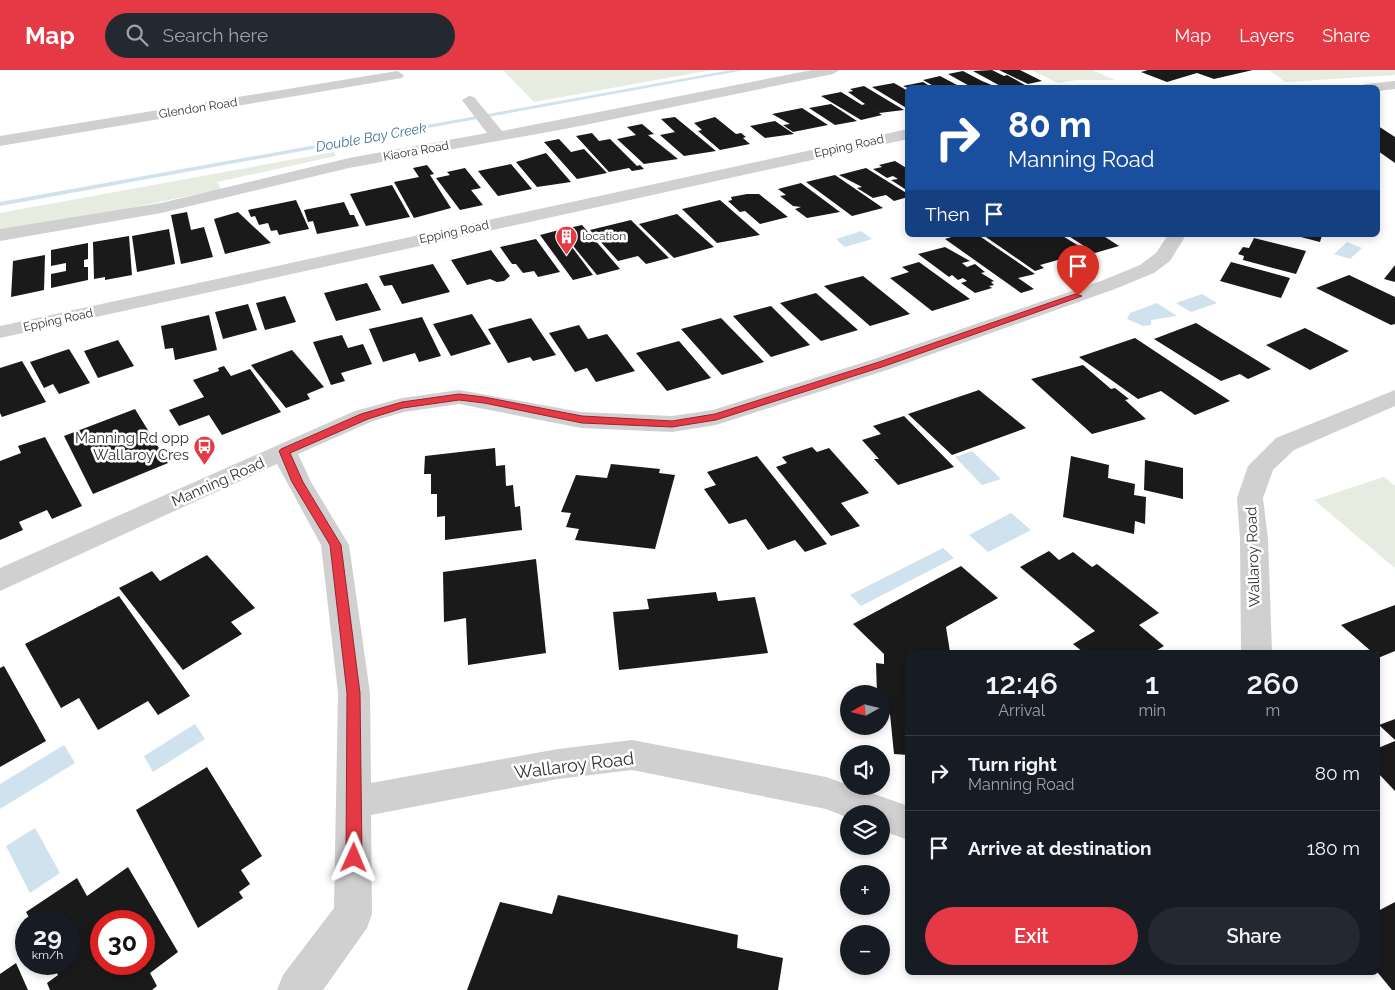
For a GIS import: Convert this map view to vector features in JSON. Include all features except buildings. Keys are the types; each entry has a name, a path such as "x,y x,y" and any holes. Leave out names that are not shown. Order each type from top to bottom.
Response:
{"street":[{"name":"Kiaora Road","path":"0,235 161,208 494,131 833,70"},
{"name":"Glendon Road","path":"0,141 397,75"},
{"path":"1380,86 1395,85"},
{"path":"474,105 494,131"},
{"name":"Epping Road","path":"0,332 905,135"},
{"name":"Manning Road","path":"0,580 284,451 374,414 402,405 459,397 484,400 582,420 672,424 716,417 882,364 1108,285 1147,269 1163,257 1176,237"},
{"name":"Wallaroy Road","path":"1256,650 1254,539 1250,498 1261,466 1286,444 1395,397"},
{"path":"284,451 298,482 335,545 354,693 353,914 298,990"},
{"name":"Wallaroy Road","path":"355,802 558,764 632,755 826,793 905,822"}],"shaded area":[{"path":"503,70 712,70 534,102"},
{"path":"1031,70 1092,70 1115,80 1076,80 1058,83"},
{"path":"1269,70 1395,70 1395,75 1285,82"},
{"path":"334,152 336,156 217,182 221,189 121,210 0,230 0,213"},
{"path":"1384,477 1395,486 1395,568 1314,500"}],"water":[{"path":"861,231 872,239 845,247 836,239"},
{"path":"1347,242 1362,248 1350,259 1334,254"},
{"path":"1202,294 1217,303 1191,312 1176,303"},
{"path":"1157,303 1177,316 1151,320 1151,325 1143,326 1127,319 1130,313"},
{"path":"972,451 1001,479 982,485 955,457"},
{"path":"1011,513 1031,530 988,552 969,535"},
{"path":"943,548 954,558 861,606 850,595"},
{"path":"195,724 205,739 153,772 144,756"},
{"path":"64,745 75,763 0,809 0,784"},
{"path":"35,828 60,873 30,893 6,846"}],"waterway":[{"name":"Double Bay Creek","path":"0,204 742,70"}],"place":[{"name":"location","path":"566,255"},
{"name":"Manning Rd opp Wallaroy Cres","path":"205,466"}],"route":[{"path":"354,858 354,693 335,545 298,482 284,451 364,416 402,405 459,397 484,400 582,420 672,424 716,417 882,364 1078,296"}]}
